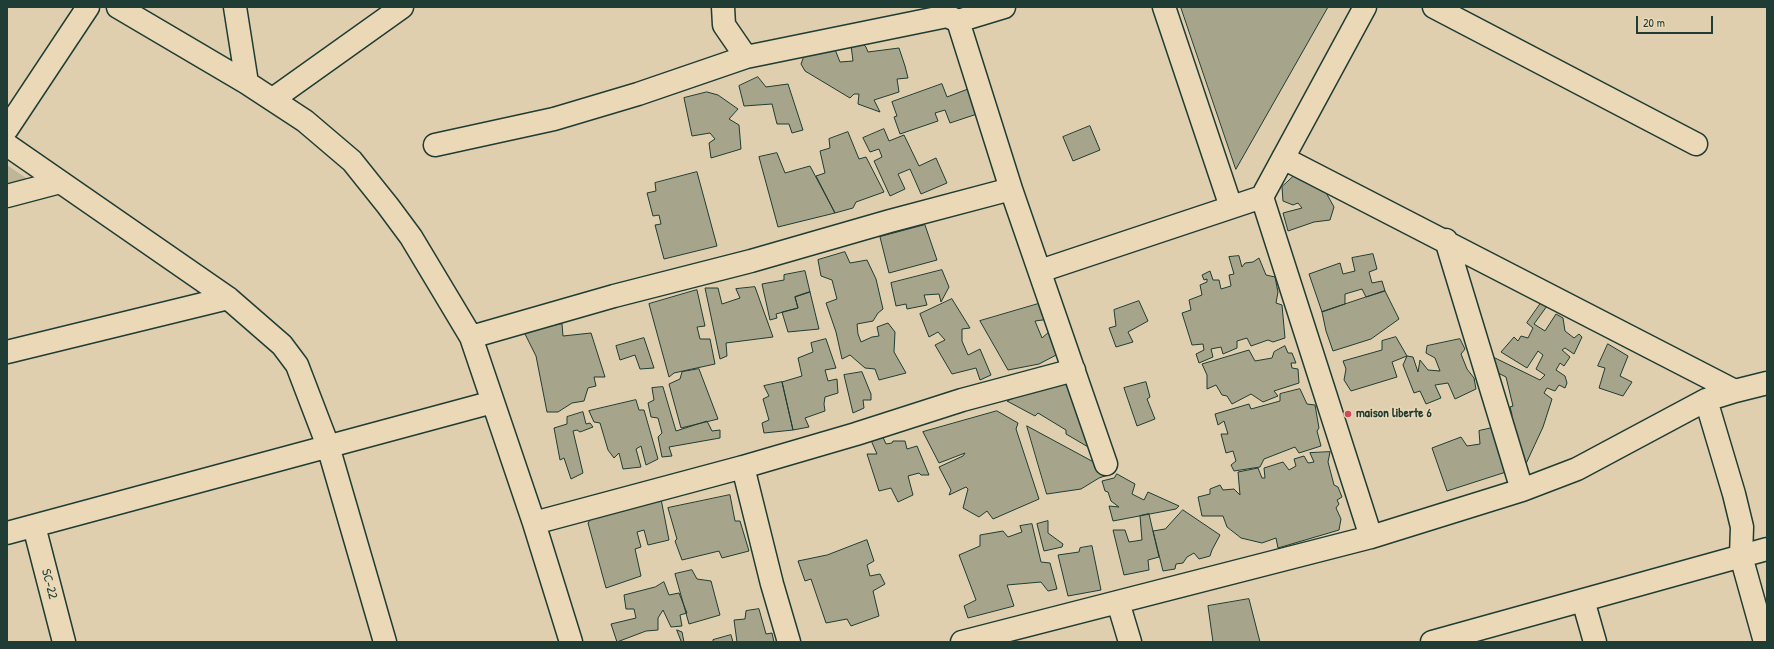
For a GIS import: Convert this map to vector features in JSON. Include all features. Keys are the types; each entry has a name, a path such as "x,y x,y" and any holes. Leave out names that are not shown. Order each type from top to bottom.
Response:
{"street":[{"path":"7,129 88,7"},
{"path":"118,7 247,83 305,121 352,161 411,237 471,337 534,523 571,642"},
{"path":"235,7 247,83"},
{"path":"273,99 402,7"},
{"path":"723,7 724,25 746,57"},
{"path":"435,145 554,119 638,94 746,57 947,16 958,21 1004,7"},
{"path":"1164,7 1231,207"},
{"path":"1040,271 1262,197 1365,7"},
{"path":"1434,7 1696,144"},
{"path":"958,21 1011,189 1106,464"},
{"path":"7,145 228,298 282,345 297,365 328,446 385,642"},
{"path":"1284,158 1446,240 1734,391"},
{"path":"7,196 60,182"},
{"path":"471,337 614,296 751,261 890,221 1011,189"},
{"path":"1262,197 1371,537"},
{"path":"1446,240 1522,490"},
{"path":"7,352 228,298"},
{"path":"534,523 743,467 856,434 962,400 1074,370"},
{"path":"962,642 1371,537 1522,490 1577,469 1706,400 1767,383"},
{"path":"1706,400 1734,494 1742,527 1741,556 1765,642"},
{"path":"7,533 493,402"},
{"path":"743,467 772,584 790,642"},
{"name":"SC-22","path":"34,526 64,642"},
{"path":"1432,642 1767,549"},
{"path":"1583,600 1595,642"},
{"path":"1118,602 1130,642"}],"shaded area":[{"path":"7,165 29,180 7,185"}],"building":[{"path":"1181,7 1328,7 1236,169"},
{"path":"859,40 866,47 868,52 899,48 905,66 908,78 897,79 899,92 874,100 880,112 858,104 859,94 854,94 850,98 805,71 801,64 804,56 834,47 840,62 853,61 851,45"},
{"path":"758,77 766,87 788,84 803,130 792,133 789,124 777,124 772,104 744,106 739,86"},
{"path":"942,84 947,97 968,89 977,114 950,123 945,110 935,113 938,121 900,134 894,117 897,116 892,102"},
{"path":"707,92 718,95 738,109 729,119 739,125 741,149 711,158 709,143 715,139 710,133 692,136 684,98"},
{"path":"1090,126 1100,150 1073,161 1063,137"},
{"path":"884,129 889,141 904,135 919,166 936,158 947,183 921,194 910,169 898,174 905,189 890,196 874,161 882,157 879,149 870,152 863,138"},
{"path":"848,132 859,159 866,157 884,192 856,202 853,208 835,213 816,176 825,173 820,151 830,148 829,139"},
{"path":"777,153 785,173 810,166 835,213 778,227 759,157"},
{"path":"697,172 717,246 664,259 655,225 661,224 659,215 653,216 647,193 656,191 655,183"},
{"path":"1295,175 1324,189 1334,207 1330,220 1314,222 1288,231 1283,213 1302,208 1298,203 1293,205 1283,201 1282,187"},
{"path":"925,225 937,260 889,273 880,237"},
{"path":"845,252 850,263 867,260 876,279 883,309 878,313 873,321 857,324 861,342 872,337 879,336 877,327 888,323 895,332 894,352 906,373 879,380 875,369 865,368 850,355 842,359 836,332 826,303 837,299 832,280 821,276 818,260"},
{"path":"1373,254 1377,269 1369,272 1372,283 1382,281 1385,291 1366,297 1362,289 1345,294 1345,304 1322,312 1309,274 1340,263 1343,274 1355,271 1352,258"},
{"path":"1239,256 1242,267 1245,263 1253,262 1259,258 1266,275 1275,277 1278,292 1276,303 1282,305 1285,338 1273,342 1268,340 1251,346 1247,338 1237,341 1237,348 1223,354 1221,347 1211,349 1213,357 1199,363 1196,354 1204,350 1203,344 1192,345 1182,313 1191,310 1189,300 1202,295 1200,285 1207,282 1207,279 1204,280 1202,275 1210,271 1213,280 1219,280 1221,289 1231,286 1229,275 1234,274 1229,257"},
{"path":"942,270 949,287 941,302 939,294 924,295 927,305 907,309 906,304 896,306 891,283"},
{"path":"805,271 810,292 795,297 798,308 776,314 777,318 770,320 762,284 784,280 784,275"},
{"path":"755,287 773,337 726,343 727,356 720,359 705,288 718,288 722,304 740,298 736,289"},
{"path":"697,290 705,326 697,327 700,339 710,339 715,364 674,373 669,377 649,304"},
{"path":"1385,291 1399,319 1371,339 1333,351 1326,331 1322,312"},
{"path":"810,292 819,329 788,332 782,312 798,308 795,297"},
{"path":"952,299 970,328 962,329 962,341 968,355 980,349 991,375 980,380 976,368 952,374 935,345 945,340 938,332 929,337 920,314"},
{"path":"1139,301 1148,321 1128,332 1133,342 1116,347 1109,328 1116,326 1114,310"},
{"path":"1045,302 1050,319 1035,321 1042,338 1050,331 1060,353 1039,364 1008,370 980,321"},
{"path":"1541,303 1547,306 1534,324 1545,331 1556,314 1563,318 1565,331 1574,338 1579,334 1582,337 1574,354 1565,348 1562,350 1570,357 1564,366 1560,363 1556,370 1565,376 1567,383 1565,388 1559,385 1555,391 1547,388 1544,393 1552,399 1543,427 1524,468 1510,419 1512,415 1510,407 1513,406 1506,377 1492,370 1493,357 1540,380 1545,375 1536,369 1543,355 1538,351 1527,368 1501,352 1514,337 1518,341 1521,336 1528,338 1533,328 1527,323"},
{"path":"562,324 563,336 591,333 605,377 594,377 596,386 588,388 584,401 572,403 558,412 547,412 536,356 524,332"},
{"path":"1396,337 1407,356 1392,362 1397,377 1351,391 1344,380 1346,369 1343,361 1382,350 1382,341"},
{"path":"644,338 654,368 640,369 635,355 620,360 616,346"},
{"path":"826,339 836,368 825,370 828,381 837,379 838,393 825,397 825,411 805,418 809,427 793,430 782,382 802,376 798,358 813,352 811,343"},
{"path":"1460,339 1465,349 1461,354 1467,369 1474,378 1476,389 1455,399 1448,383 1435,385 1441,398 1426,404 1420,391 1414,393 1403,365 1407,356 1413,357 1418,372 1420,360 1428,370 1440,371 1435,358 1426,353 1427,346"},
{"path":"1608,344 1628,356 1620,376 1632,382 1623,396 1599,388 1605,368 1598,366"},
{"path":"1285,346 1288,353 1292,353 1296,363 1291,363 1292,368 1298,369 1299,383 1274,391 1278,396 1263,402 1251,394 1232,404 1227,396 1222,395 1216,385 1207,389 1207,375 1202,364 1249,350 1255,361 1272,358 1274,352"},
{"path":"699,369 718,419 681,428 669,384 680,379 682,372"},
{"path":"862,372 871,394 871,400 863,400 864,408 853,413 844,375"},
{"path":"1073,381 1095,451 1066,434 1066,430 1038,413 1035,416 1007,401 1043,385"},
{"path":"782,382 793,430 764,433 762,423 769,420 763,399 769,396 764,386"},
{"path":"1146,382 1150,397 1147,399 1155,419 1137,426 1124,388"},
{"path":"663,387 676,431 707,421 712,431 720,430 720,438 669,447 672,456 662,457 658,437 662,433 658,418 651,417 648,403 654,400 652,388"},
{"path":"1300,389 1307,404 1315,405 1319,428 1317,431 1321,446 1299,453 1295,447 1264,459 1260,467 1234,471 1231,465 1236,461 1233,451 1226,453 1221,434 1228,434 1224,421 1218,425 1215,414 1249,404 1251,409 1280,401 1280,394"},
{"path":"636,400 639,410 644,410 658,459 646,465 641,446 636,449 641,467 623,469 619,453 614,458 608,450 600,423 594,422 589,411"},
{"path":"997,411 1018,423 1016,429 1039,499 993,519 987,511 979,517 963,508 968,489 966,487 949,495 951,490 939,467 963,456 965,453 939,463 923,432"},
{"path":"583,412 586,424 590,423 593,427 580,432 577,430 573,431 583,473 571,479 564,458 560,460 554,428 567,424 567,417"},
{"path":"1027,426 1114,473 1099,478 1081,489 1047,494"},
{"path":"1492,428 1506,472 1447,491 1432,448 1461,437 1467,446 1480,444 1479,431"},
{"path":"882,435 886,444 892,443 893,441 905,441 907,449 917,446 929,475 921,475 919,473 908,476 913,495 898,502 891,488 879,491 867,454 877,454 870,438"},
{"path":"1330,452 1328,462 1334,485 1338,487 1342,497 1337,500 1339,504 1336,508 1341,519 1339,530 1278,548 1276,538 1262,543 1241,538 1227,527 1223,516 1202,516 1198,497 1210,494 1210,489 1220,485 1223,490 1234,489 1240,495 1238,472 1258,468 1262,478 1265,478 1264,468 1283,462 1289,470 1296,466 1294,459 1304,456 1308,463 1314,462 1310,453"},
{"path":"1117,474 1135,484 1132,494 1144,500 1148,492 1179,506 1176,509 1113,521 1109,506 1119,507 1111,501 1108,492 1105,491 1102,481 1114,478"},
{"path":"730,495 735,521 740,521 749,551 722,558 719,551 682,560 675,541 677,539 668,508"},
{"path":"661,499 669,540 648,545 644,530 637,532 641,547 635,549 641,576 606,588 588,523 593,516"},
{"path":"1183,510 1220,535 1210,556 1199,559 1194,553 1187,557 1183,563 1176,564 1175,569 1163,571 1153,531 1165,529"},
{"path":"1149,514 1159,557 1148,560 1149,570 1124,575 1113,530 1125,530 1129,542 1142,540 1140,516"},
{"path":"1048,521 1048,533 1063,544 1062,547 1044,551 1037,524"},
{"path":"1032,524 1041,562 1050,563 1057,589 1048,591 1041,582 1007,585 1014,606 968,618 964,606 976,600 959,555 980,546 980,535 1003,531 1008,537 1022,532 1020,526"},
{"path":"867,540 874,561 867,565 870,576 880,574 885,584 873,591 879,616 851,626 847,619 826,623 811,579 805,581 798,561 827,555"},
{"path":"1092,546 1101,590 1068,596 1058,555 1079,552 1080,548"},
{"path":"692,570 697,579 711,581 720,615 689,624 675,574"},
{"path":"664,582 669,595 679,593 687,613 680,615 682,626 671,627 663,610 658,618 658,630 646,631 617,642 611,624 636,618 634,609 626,609 624,595 655,587"},
{"path":"1249,599 1260,642 1213,642 1208,606"},
{"path":"759,609 766,634 772,633 774,642 737,642 734,620 745,619 746,611"},
{"path":"677,630 682,632 684,642 681,642"},
{"path":"731,635 733,642 713,642 713,640"}],"place":[{"name":"maison liberte 6","path":"1348,414"}]}
